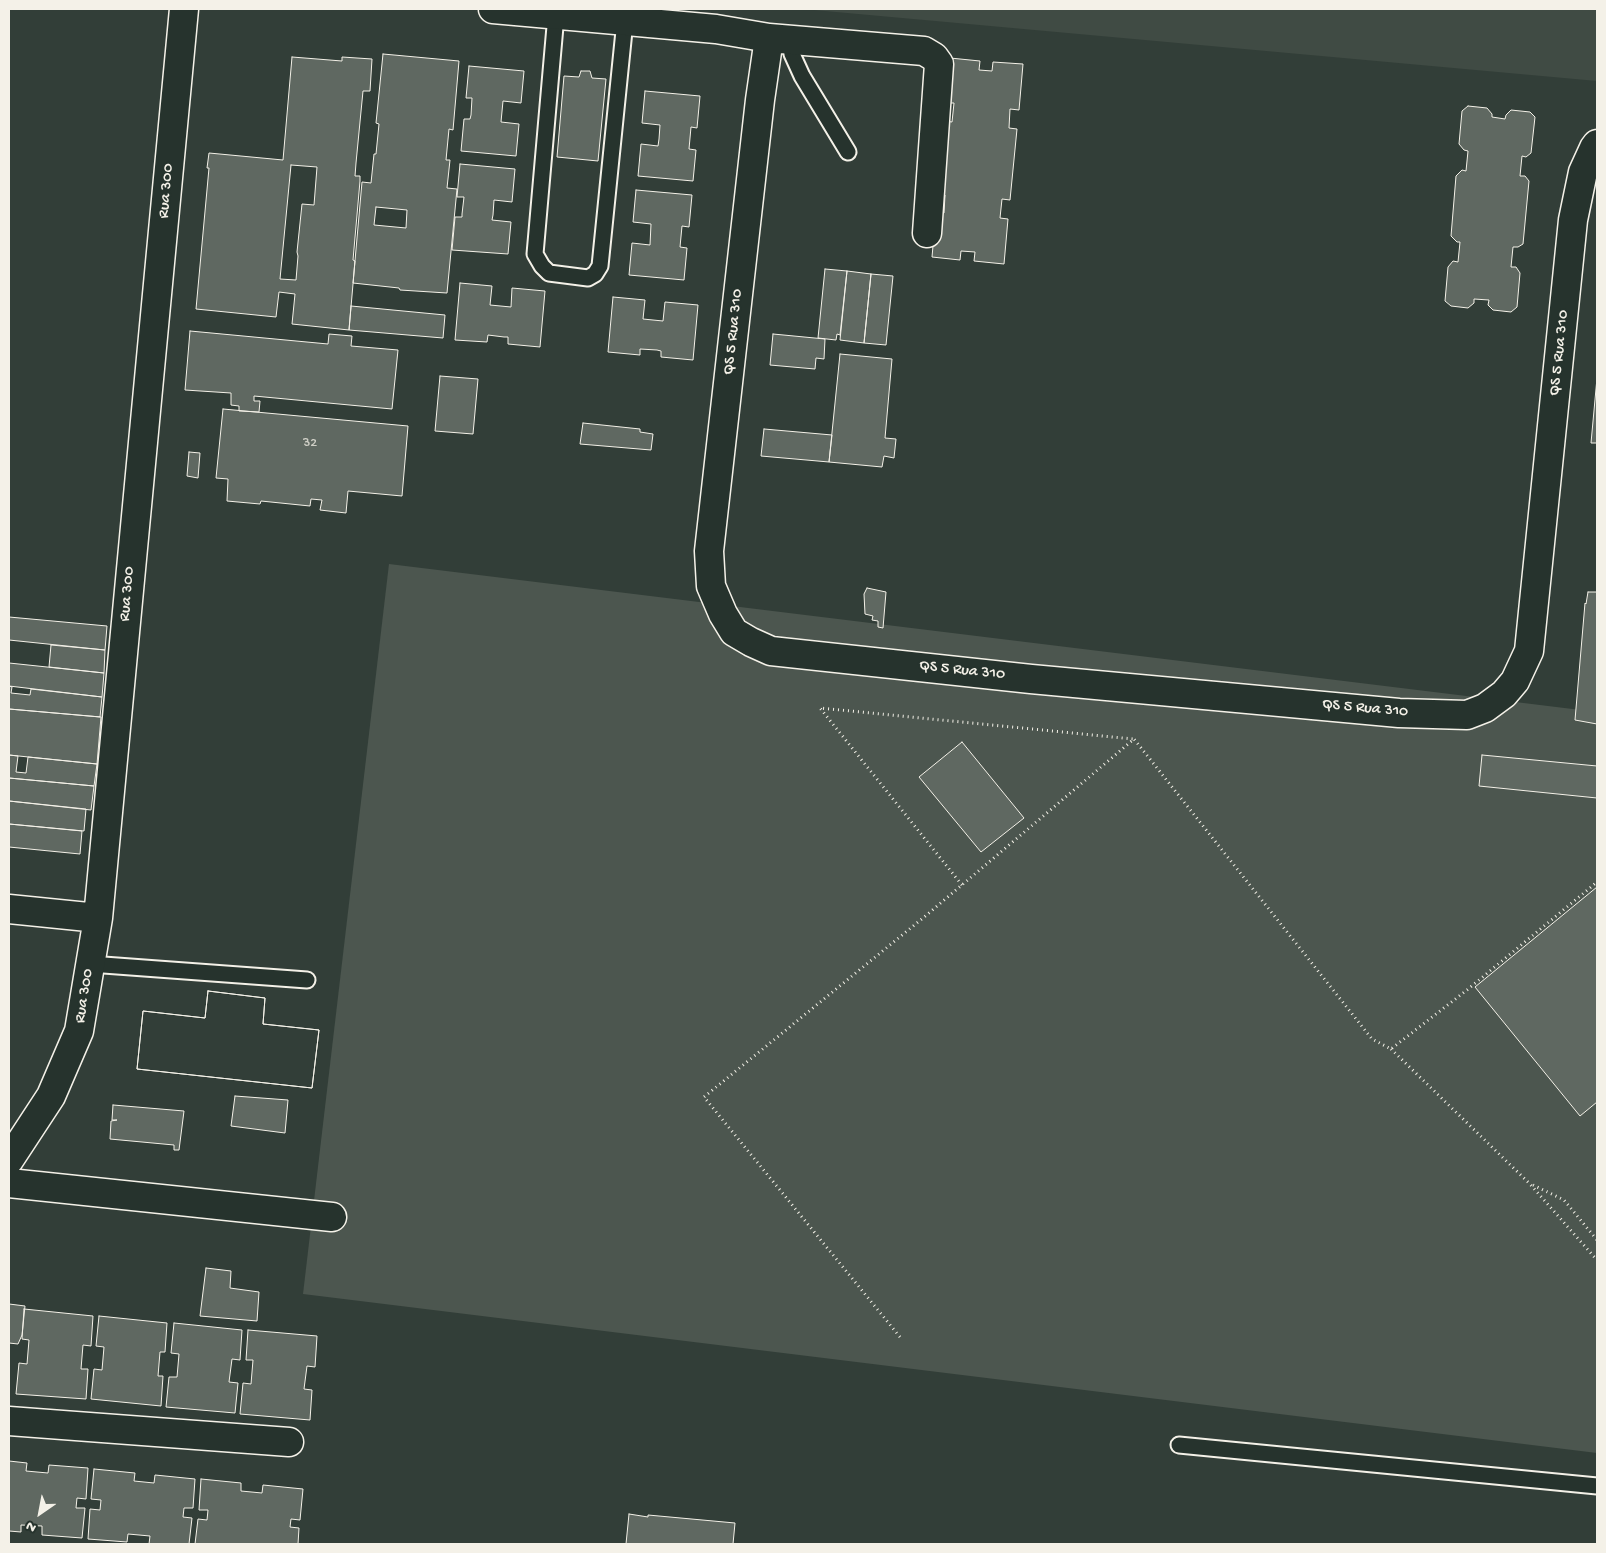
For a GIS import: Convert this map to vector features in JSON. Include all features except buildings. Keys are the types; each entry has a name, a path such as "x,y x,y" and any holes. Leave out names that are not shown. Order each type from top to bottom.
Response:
{"street":[{"name":"Rua 300","path":"9,1160 50,1096 79,1031 98,918 184,9"},
{"path":"493,9 716,30 779,39 924,51 934,57 939,64 926,234"},
{"name":"QS 5 Rua 310","path":"779,39 760,100 709,551 711,586 723,614 734,632 771,651 1031,679 1399,712 1467,715 1485,708 1504,694 1515,681 1529,651 1573,220 1583,172 1597,144"},
{"path":"9,909 98,918"},
{"path":"9,1183 332,1217"},
{"path":"9,1421 289,1442"}],"lane":[{"path":"556,15 535,254 549,273 588,278 595,274 600,266 625,21"},
{"path":"779,39 792,54 802,76 848,152"},
{"path":"90,964 307,980"},
{"path":"1179,1445 1597,1486"}],"path":[{"path":"962,885 820,708 1134,739 1372,1039 1391,1049 1530,1184 1597,1260"},
{"path":"900,1337 704,1097 962,885 1134,739"},
{"path":"1391,1049 1467,990 1597,882"},
{"path":"1530,1184 1564,1200 1597,1240"}],"shaded area":[{"path":"803,9 1597,9 1597,81"},
{"path":"389,564 1597,712 1597,1453 303,1294"}]}
